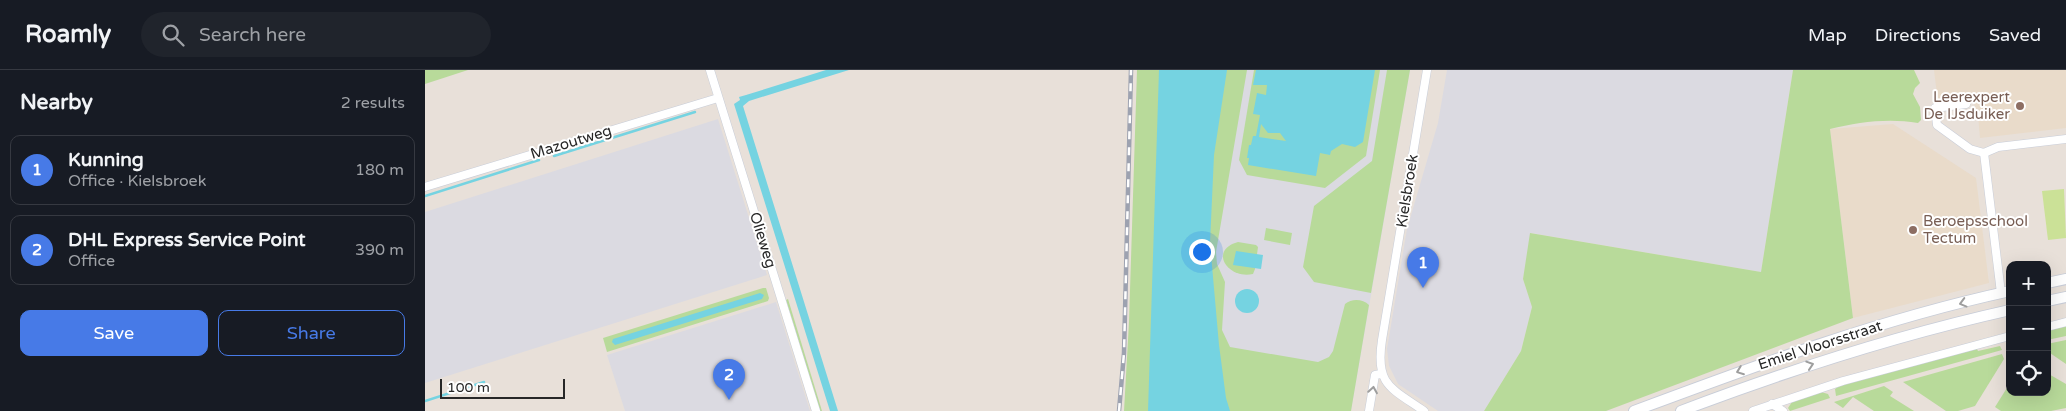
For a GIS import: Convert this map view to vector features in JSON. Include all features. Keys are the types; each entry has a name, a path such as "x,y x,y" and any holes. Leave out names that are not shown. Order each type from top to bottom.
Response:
{"street":[{"name":"Olieweg","path":"710,70 816,411"},
{"name":"Kielsbroek","path":"1381,374 1379,365 1380,348 1427,70"},
{"name":"Mazoutweg","path":"425,187 718,98"},
{"path":"1966,104 1935,108 1937,125 1970,150 1984,153 1997,147 2066,139"},
{"path":"1984,153 2005,292"},
{"path":"2051,282 2066,278"},
{"name":"Emiel Vloorsstraat","path":"1634,411 1806,348 2005,292"},
{"path":"2051,300 2066,297"},
{"name":"Emiel Vloorsstraat","path":"1681,411 1830,358 2006,311"},
{"path":"2051,326 2066,322"},
{"path":"1753,411 1861,376 2006,337"},
{"path":"1369,411 1375,375 1381,374 1391,387 1424,411"},
{"path":"1772,404 1783,411"}],"shaded area":[{"path":"1143,70 1410,70 1351,411 1134,411"},
{"path":"1447,70 1793,70 1761,272 1531,233 1523,279 1532,307 1521,351 1484,411 1438,411 1398,384 1389,366 1387,349 1407,229 1438,123"},
{"name":"Leerexpert De IJsduiker","path":"1934,70 2066,70 2066,128 1980,138 1978,115 1972,98 1938,103"},
{"path":"718,119 767,275 425,383 425,212"},
{"name":"Beroepsschool Tectum","path":"1893,124 1976,178 1989,283 1853,318 1830,129"},
{"path":"776,302 810,411 625,411 607,355"}],"green space":[{"path":"425,70 468,70 425,84"},
{"path":"1137,70 1165,70 1155,411 1124,411 1129,322"},
{"path":"1212,70 1247,70 1216,252 1217,264 1225,282 1222,330 1230,347 1318,362 1329,357 1333,351 1345,304 1354,300 1361,300 1367,303 1369,305 1351,411 1216,411 1194,205"},
{"path":"1254,70 1380,70 1366,156 1325,188 1247,175 1239,160"},
{"path":"1387,70 1410,70 1371,293 1314,282 1303,267 1314,206 1372,161"},
{"path":"1793,70 1914,70 1920,83 1915,88 1913,94 1920,107 1921,120 1918,123 1874,121 1830,129 1853,318 1606,411 1484,411 1521,351 1532,307 1523,279 1530,233 1761,272"},
{"path":"2064,189 2066,238 2048,240 2042,191"},
{"path":"1266,228 1292,233 1290,245 1264,240"},
{"path":"1238,242 1258,247 1253,274 1244,275 1236,273 1229,269 1225,263 1224,251 1229,246"},
{"path":"766,288 768,301 607,352 603,338"},
{"path":"788,299 822,411 820,411 786,300"},
{"path":"2066,326 2066,336 2051,339 2051,329"},
{"path":"2066,340 2066,364 2051,354 2051,343"},
{"path":"2000,346 2002,350 1836,396 1835,389 1841,385 1976,347 1978,351"},
{"path":"2002,354 2004,359 1975,406 1958,411 1946,411 1903,382"},
{"path":"2051,375 2066,384 2066,408 2051,411 2001,411 1995,407 2006,389 2006,396 2051,396"},
{"path":"1884,386 1893,392 1890,396 1914,411 1874,411 1853,397 1843,408 1834,402"},
{"path":"1821,392 1828,394 1830,398 1790,411 1788,408 1792,402"}],"water":[{"path":"826,70 849,70 749,101 743,106 838,411 830,411 734,104 740,100 739,97"},
{"path":"1159,70 1227,70 1214,155 1210,243 1219,345 1226,398 1230,411 1148,411"},
{"path":"1256,70 1375,70 1363,142 1355,147 1342,144 1331,151 1330,155 1320,153 1316,176 1248,165 1249,145 1251,145 1253,136 1256,136 1260,115 1253,114 1257,93 1266,95 1267,85 1253,85","holes":["1261,124 1268,133 1280,133 1286,141 1259,137"]},
{"path":"1236,251 1263,255 1261,269 1233,265"},
{"path":"1247,289 1252,290 1258,296 1258,306 1252,312 1247,313 1242,312 1236,306 1235,301 1236,296 1242,290"},
{"path":"760,293 764,295 762,299 615,345 612,342 613,339"}],"waterway":[{"path":"554,156 695,112"},
{"path":"425,196 539,160"},
{"path":"425,401 484,382"}],"railway":[{"path":"1119,411 1124,353 1131,70"}],"place":[{"name":"Leerexpert De IJsduiker","path":"2020,106"},
{"name":"Beroepsschool Tectum","path":"1913,230"},
{"name":"Kunning","path":"1423,288"},
{"name":"DHL Express Service Point","path":"729,400"}]}
